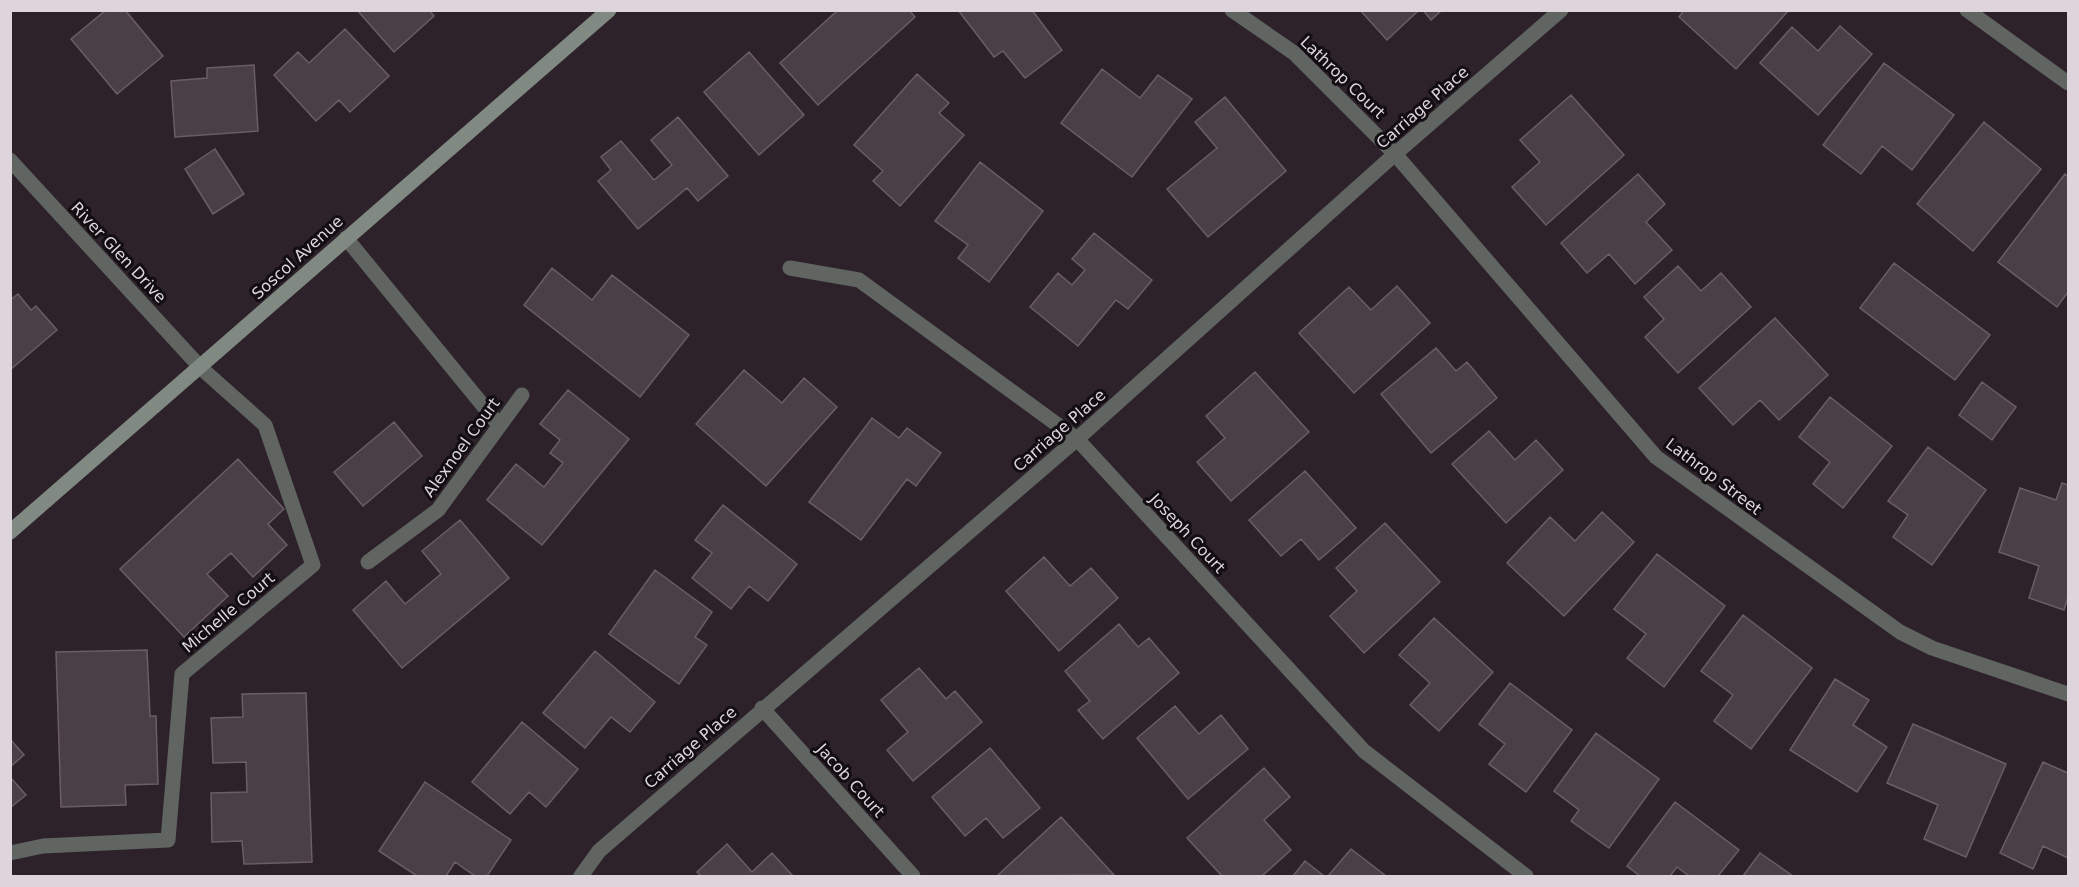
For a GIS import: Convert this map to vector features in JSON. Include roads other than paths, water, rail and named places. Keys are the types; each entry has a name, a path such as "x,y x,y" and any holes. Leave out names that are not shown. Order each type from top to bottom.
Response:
{"main road":[{"name":"Soscol Avenue","path":"10,532 77,472 201,368 346,238 609,10"}],"street":[{"name":"Lathrop Court","path":"1232,10 1294,52 1395,154"},
{"name":"Carriage Place","path":"581,876 598,851 1077,439 1395,154 1561,10"},
{"path":"1967,10 2068,83"},
{"name":"Lathrop Street","path":"1395,154 1656,457 1900,632 1932,648 2068,694"},
{"name":"River Glen Drive","path":"13,169 201,368"},
{"path":"346,238 499,425"},
{"name":"Joseph Court","path":"790,268 859,280 1077,439 1364,751 1526,876"},
{"name":"Michelle Court","path":"10,853 43,846 168,840 182,674 313,565 266,425 201,368"},
{"name":"Alexnoel Court","path":"368,562 438,510 522,394"},
{"name":"Jacob Court","path":"762,708 913,876"}]}
